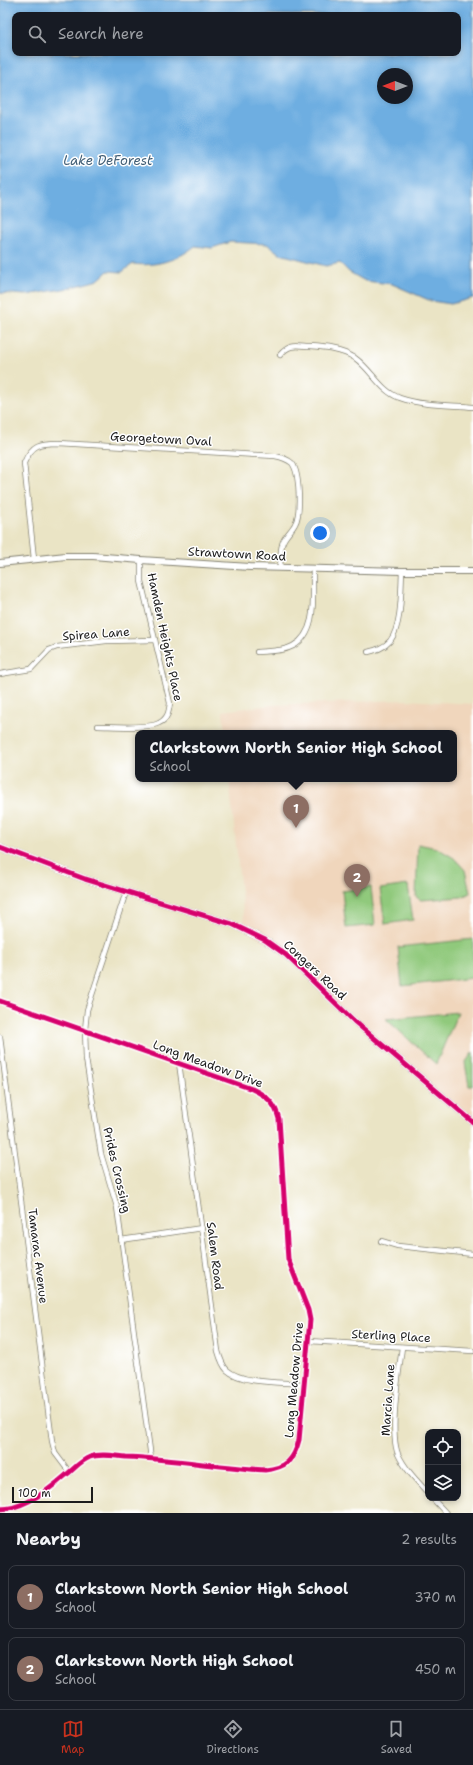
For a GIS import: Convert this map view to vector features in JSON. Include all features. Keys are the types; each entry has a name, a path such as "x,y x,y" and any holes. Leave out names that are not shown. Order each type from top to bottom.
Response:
{"street":[{"path":"280,354 286,348 294,346 325,348 341,352 354,358 388,392 400,398 414,401 473,407"},
{"name":"Georgetown Oval","path":"34,559 24,462 28,453 35,447 44,443 59,443 275,456 284,458 292,464 296,472 298,481 298,517 295,525 285,537 282,545 280,567"},
{"name":"Strawtown Road","path":"0,562 66,556 93,556 314,569 473,571"},
{"name":"Hamden Heights Place","path":"98,726 148,726 158,724 166,718 170,711 170,703 141,581 141,560"},
{"path":"257,652 281,650 293,646 302,639 308,631 311,622 314,569"},
{"path":"368,652 383,647 390,641 395,632 398,620 402,571"},
{"name":"Spirea Lane","path":"0,674 31,669 49,650 58,647 106,641 155,640"},
{"name":"Congers Road","path":"0,847 85,879 232,924 257,935 294,962 354,1021 473,1122"},
{"name":"Prides Crossing","path":"126,892 88,1010 85,1030 86,1059 101,1154 112,1190 121,1240 151,1458"},
{"name":"Long Meadow Drive","path":"0,1001 252,1088 270,1100 276,1108 278,1119 286,1248 291,1270 308,1310 310,1320 299,1440 292,1458 277,1468 256,1469 151,1458 102,1455 91,1456 81,1462 54,1486 17,1506 7,1509 0,1509"},
{"name":"Tamarac Avenue","path":"0,1037 52,1441 55,1453 70,1472"},
{"name":"Salem Road","path":"179,1064 220,1361 227,1370 236,1376 246,1379 303,1384"},
{"path":"121,1240 202,1228"},
{"path":"381,1241 398,1246 473,1254"},
{"name":"Sterling Place","path":"309,1341 473,1351"},
{"name":"Marcia Lane","path":"402,1347 394,1426 395,1440 398,1453 404,1466 425,1490"},
{"path":"435,1501 446,1513"}],"shaded area":[{"path":"405,700 473,704 473,1122 354,1021 286,955 245,929 229,782 457,782 457,730 225,730 223,711 271,705"}],"green space":[{"path":"418,844 437,848 454,858 465,870 470,893 462,897 421,900 416,897"},
{"path":"408,885 413,920 385,924 380,889"},
{"path":"371,887 375,925 346,928 342,891"},
{"path":"473,939 473,978 402,986 398,947"},
{"path":"458,1012 436,1064 386,1019"},
{"path":"473,1052 473,1086 469,1086 465,1063"}],"water":[{"name":"Lake DeForest","path":"0,0 473,0 473,298 451,304 431,301 392,284 365,281 349,272 340,263 326,266 280,254 267,244 230,242 212,248 195,246 174,259 150,264 133,264 122,272 108,271 98,280 69,288 26,295 0,293"}],"cycle path":[{"path":"0,847 85,879 232,924 265,940 286,955 354,1021 473,1122"},
{"path":"0,1001 252,1089 262,1094 273,1104 279,1119 288,1259 308,1310 310,1320 299,1440 295,1453 284,1465 265,1470 161,1459 98,1455 83,1461 52,1487 36,1498 18,1506 0,1509"}],"place":[{"name":"Clarkstown North Senior High School","path":"296,828"},
{"name":"Clarkstown North High School","path":"357,897"}]}
